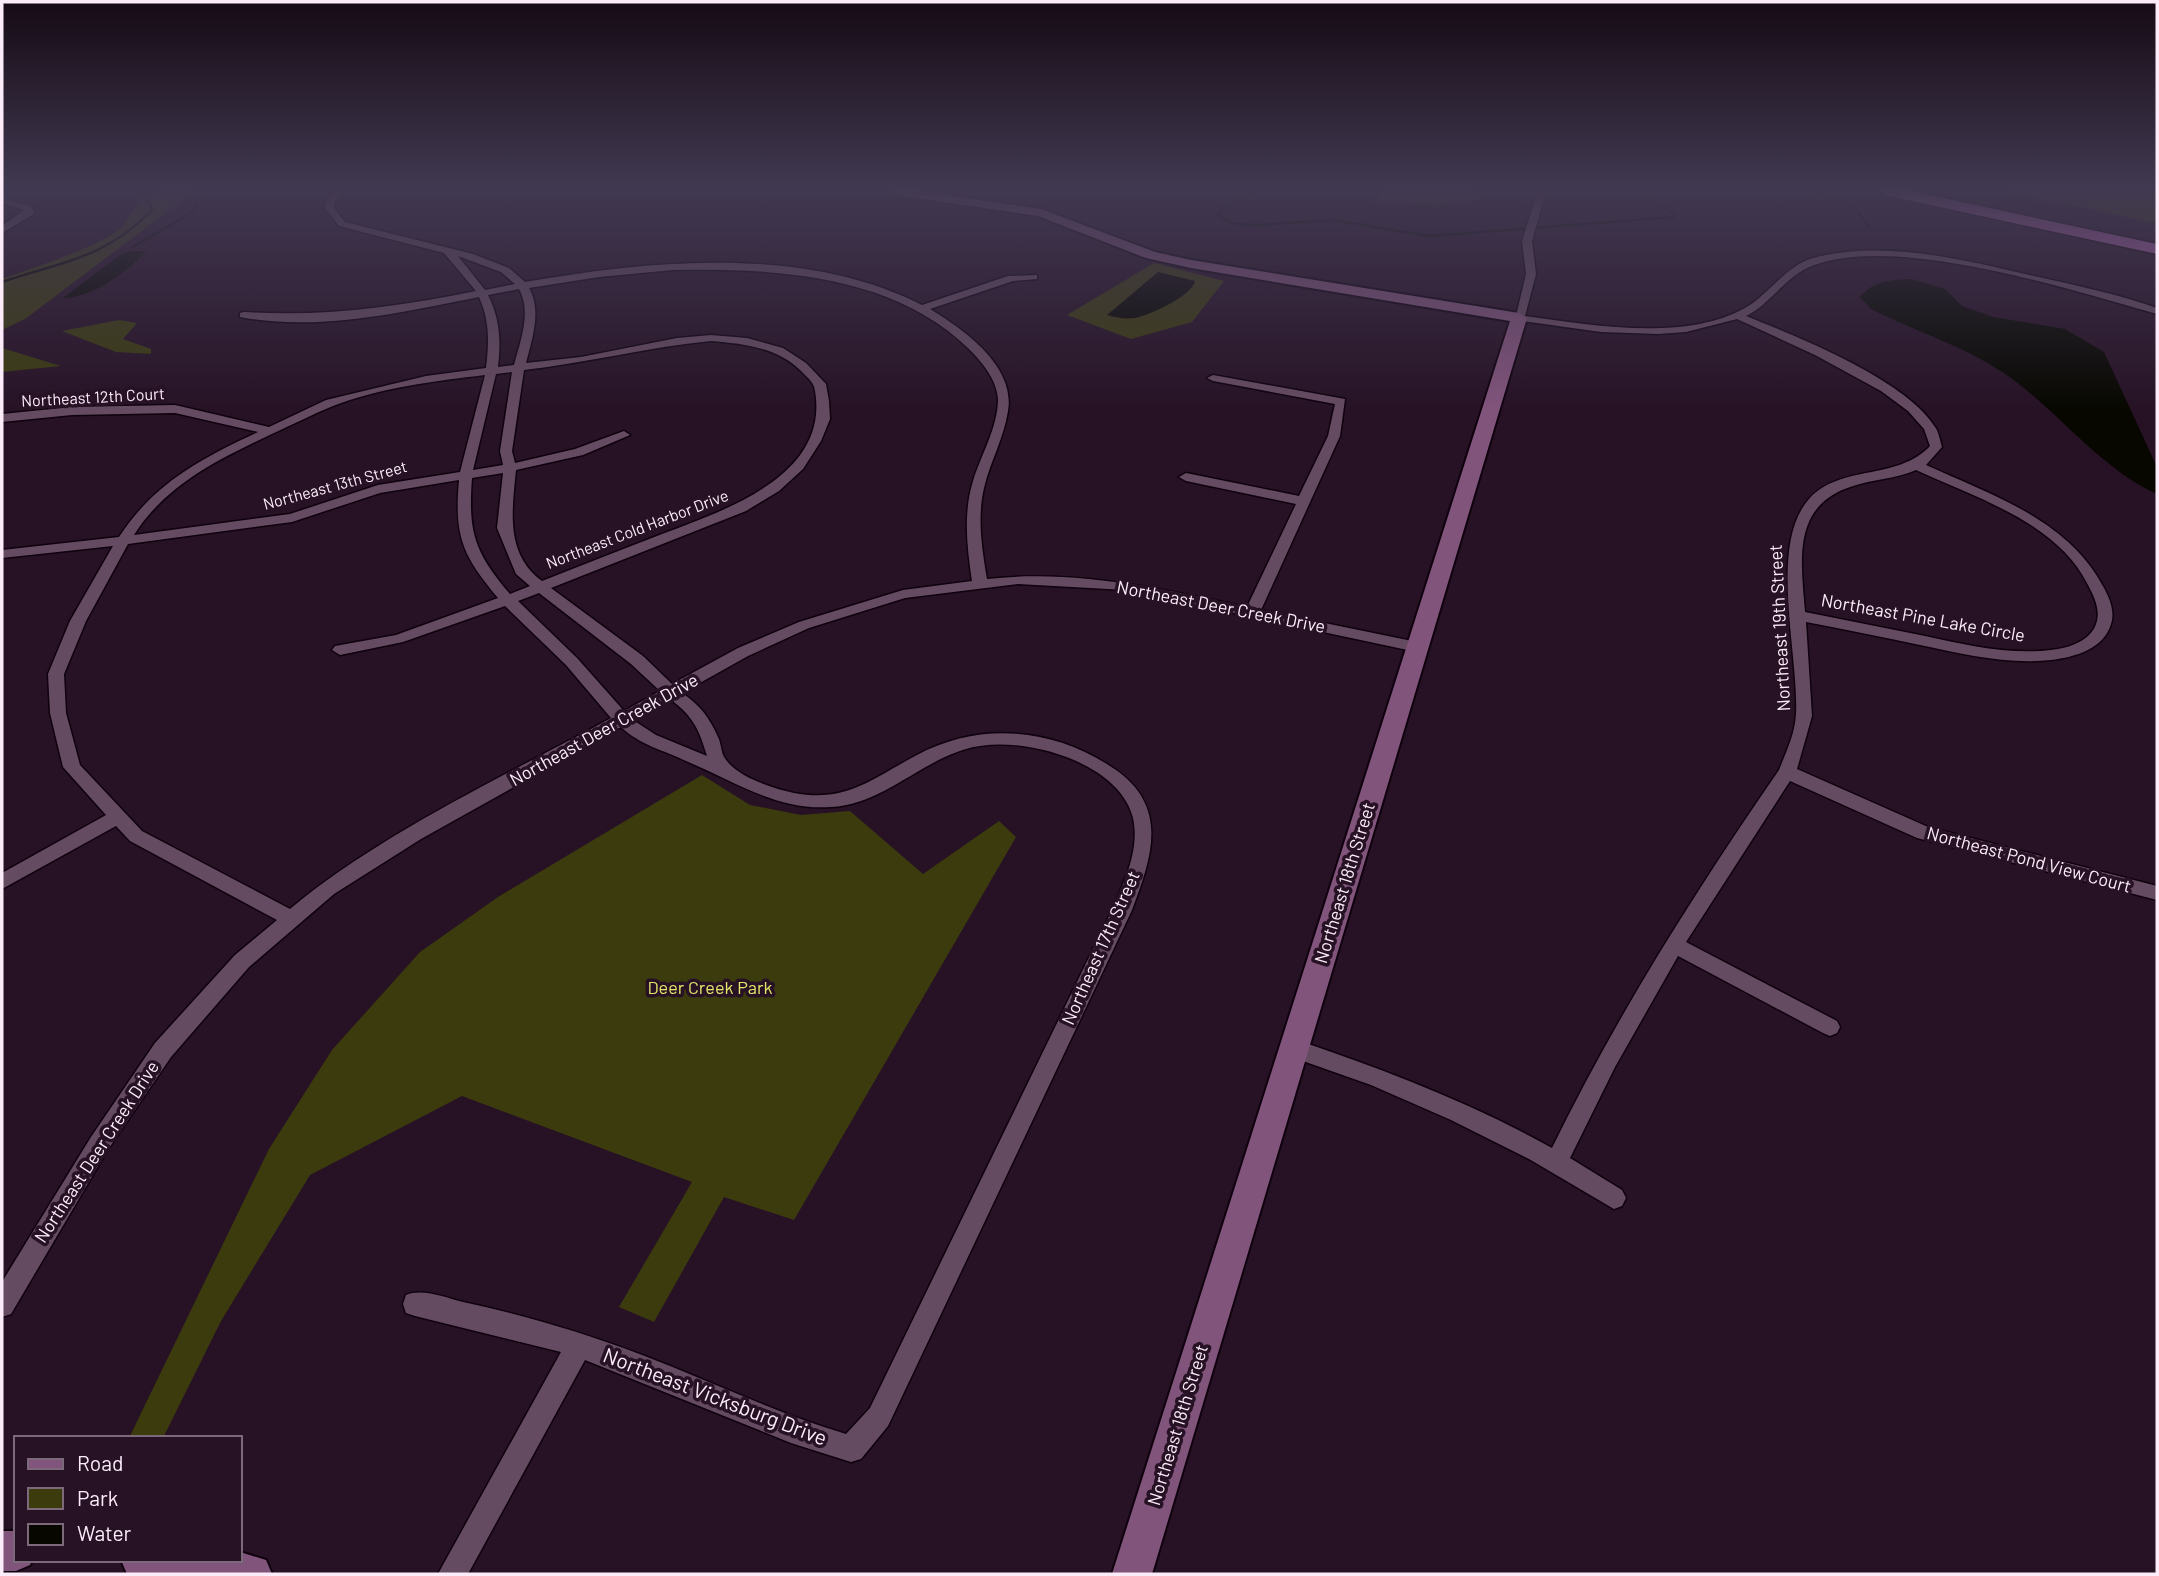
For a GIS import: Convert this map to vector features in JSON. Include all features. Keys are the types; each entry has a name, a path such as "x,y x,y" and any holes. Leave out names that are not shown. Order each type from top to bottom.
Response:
{"street":[{"name":"Northeast 17th Street","path":"462,265 470,273 494,315 496,329 493,370 470,443 465,474 464,527 480,564 506,600 560,649 622,719 643,736 729,774 755,789 792,801 835,801 864,794 924,758 971,741 1010,739 1050,746 1097,763 1129,788 1142,816 1142,854 1122,910 879,1417 851,1449"},
{"path":"493,265 515,277 522,285"},
{"path":"244,315 309,318 378,315 522,285 632,269 685,265 741,266 832,278 882,291 924,308 966,337 990,364 1004,396 992,447 977,489 973,543 979,584"},
{"path":"1194,265 1519,318 1588,327 1651,329 1691,326 1738,316 1768,298 1783,277 1798,267 1808,265"},
{"name":"Northeast 18th Street","path":"1132,1574 1519,318 1531,274 1530,265"},
{"path":"1971,265 2116,297 2157,311"},
{"path":"924,308 1012,278 1033,277"},
{"name":"Northeast 17th Street","path":"522,285 529,297 530,325 518,368 506,451 510,468 504,528 523,574 637,660 672,693 695,709 716,759 729,774"},
{"path":"1738,316 1846,365 1920,414 1937,439 1931,455 1918,466"},
{"name":"Northeast Cold Harbor Drive","path":"340,650 424,631 681,534 741,508 774,488 798,466 815,441 824,419 820,384 802,365 779,350 747,341 711,338 677,341 581,360 493,370"},
{"path":"292,919 136,836 72,767 58,713 56,674 94,590 138,518 170,487 207,460 330,404 426,379 493,370"},
{"path":"1213,378 1341,402 1334,436 1253,611"},
{"name":"Northeast 12th Court","path":"2,418 72,411 175,409 268,430"},
{"name":"Northeast 13th Street","path":"2,554 127,538 204,532 292,518 377,489 510,468 579,452 624,435"},
{"name":"Northeast 19th Street","path":"1557,1161 1591,1086 1623,1027 1787,772 1804,720 1794,538 1797,526 1813,502 1839,485 1918,466"},
{"name":"Northeast Pine Lake Circle","path":"1800,616 1999,654 2053,655 2079,648 2096,638 2105,617 2104,607 2095,580 2079,555 2038,525 1918,466"},
{"path":"1186,477 1303,501"},
{"name":"Northeast Deer Creek Drive","path":"2,1305 99,1144 163,1050 242,961 327,889 415,834 743,652 804,625 903,594 1018,580 1126,586 1418,648"},
{"name":"Northeast Pond View Court","path":"1787,772 1923,833 2157,893"},
{"path":"2,882 118,817"},
{"path":"1675,945 1830,1027"},
{"path":"1294,1048 1435,1099 1557,1161 1614,1198"},
{"name":"Northeast Vicksburg Drive","path":"415,1304 512,1323 579,1345 824,1441 851,1449"},
{"path":"452,1574 579,1345"},
{"path":"157,1562 252,1574"}],"green space":[{"path":"42,265 97,265 25,319 2,330 2,279"},
{"path":"1151,265 1224,281 1192,322 1131,339 1067,315"},
{"path":"119,320 137,323 123,339 151,349 151,354 116,352 62,331"},
{"path":"2,348 61,366 2,372"},
{"name":"Deer Creek Park","path":"702,775 750,805 801,815 850,811 923,874 999,821 1016,837 794,1220 724,1197 654,1322 619,1307 692,1182 462,1096 310,1175 221,1321 164,1436 130,1436 269,1149 332,1050 420,952 498,897"}],"water":[{"path":"107,265 132,265 97,289 63,298"},
{"path":"1158,272 1195,281 1179,298 1150,313 1132,318 1107,315"},
{"path":"1912,279 1945,289 1962,306 1993,317 2065,329 2104,352 2157,467 2157,494 2118,471 2033,395 1998,369 1963,350 1871,309 1860,297 1877,284"}],"waterway":[{"path":"2,282 58,265"}]}
